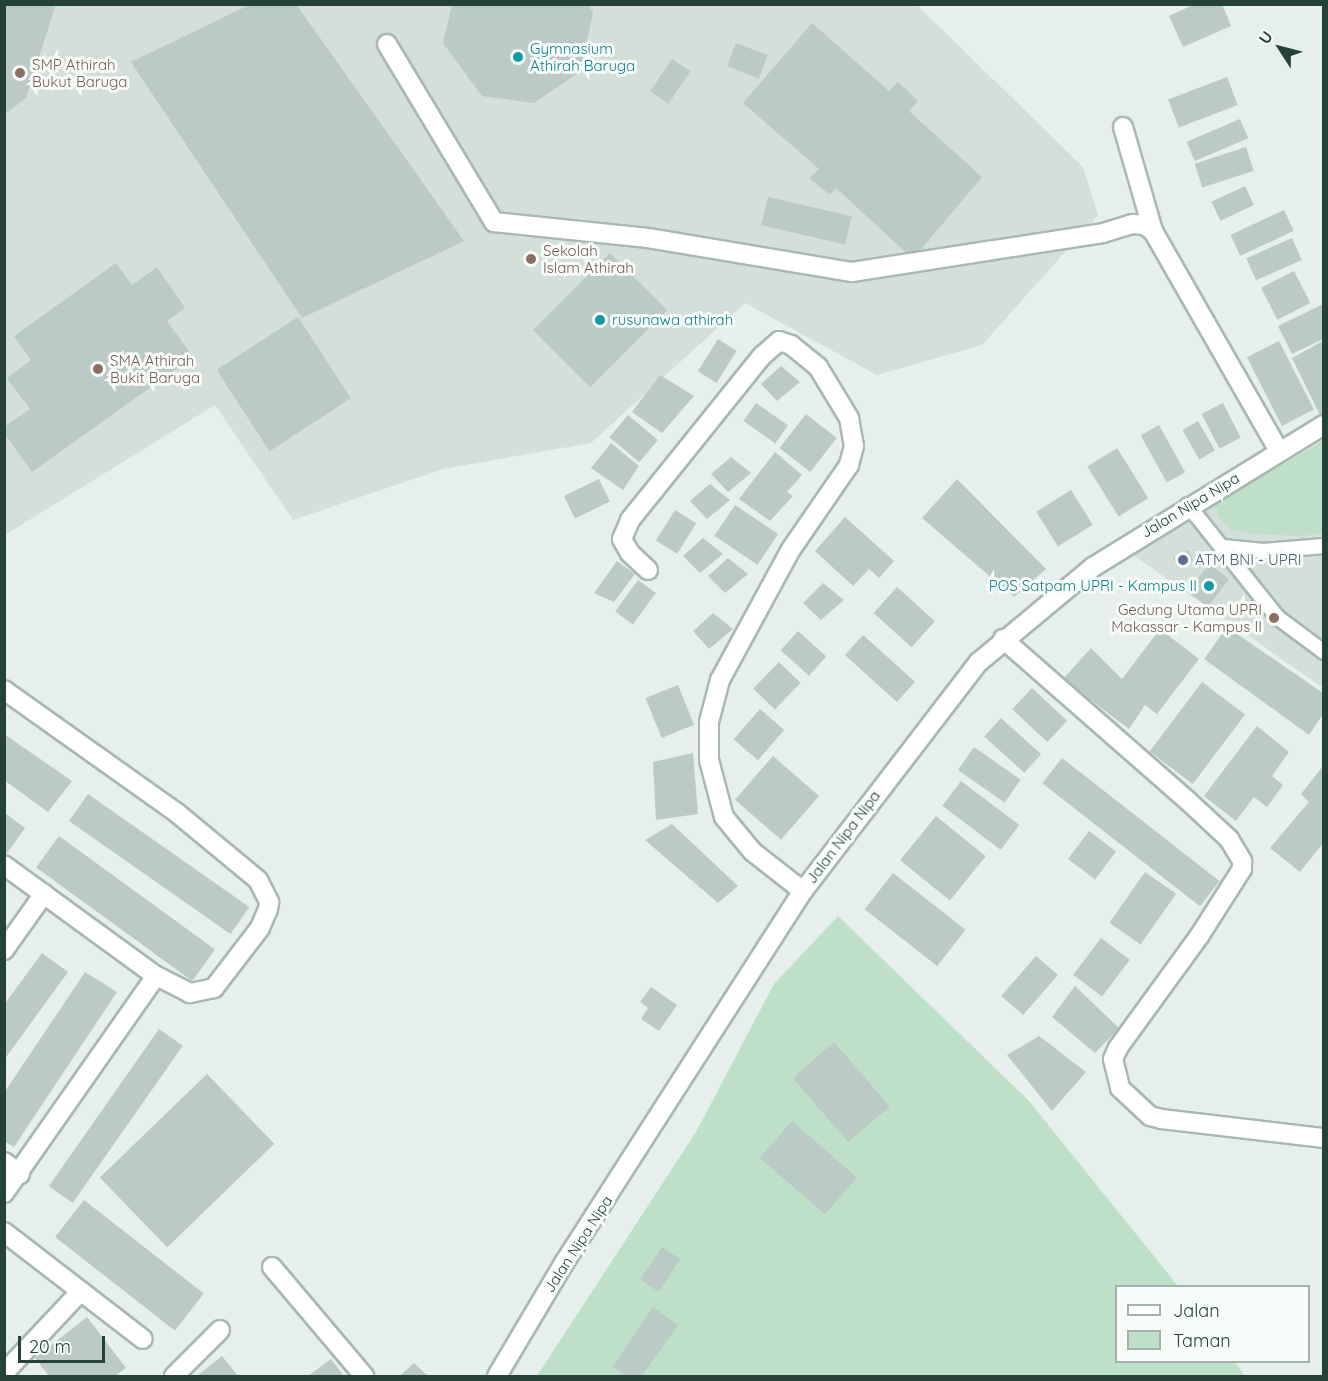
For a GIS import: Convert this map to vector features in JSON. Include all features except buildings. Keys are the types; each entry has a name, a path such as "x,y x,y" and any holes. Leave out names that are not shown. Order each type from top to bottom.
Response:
{"street":[{"path":"387,44 494,222 648,238 852,273 1102,233 1133,224 1153,231"},
{"path":"1123,127 1153,231 1280,451"},
{"path":"648,570 630,553 622,538 630,520 762,356 779,341 791,345 818,367 849,418 854,446 849,465 790,551 720,680 709,722 709,760 724,817 753,852 803,891"},
{"name":"Jalan Nipa Nipa","path":"497,1377 564,1263 803,891 959,687 1003,639 1093,567 1188,505 1323,425"},
{"path":"1003,639 1229,839 1242,861 1242,869 1200,935 1118,1048 1113,1059 1120,1088 1150,1116 1162,1119 1323,1138"},
{"path":"4,690 177,813 258,880 265,891 268,909 260,928 213,988 190,993 156,976 4,865"},
{"path":"4,950 44,894"},
{"path":"4,1193 20,1174 156,976"},
{"path":"4,1162 20,1174"},
{"path":"4,1232 144,1340"},
{"path":"272,1267 364,1377"},
{"path":"4,1373 81,1291"},
{"path":"174,1377 220,1330"}],"lane":[{"path":"1188,505 1277,617 1323,652"},
{"path":"1223,548 1264,551 1323,546"}],"shaded area":[{"name":"Sekolah Islam Athirah","path":"5,5 917,5 1083,167 1098,215 982,345 877,375 745,303 591,443 443,469 293,520 215,405 5,535"},
{"name":"Gedung Utama UPRI Makassar - Kampus II","path":"1323,441 1323,688 1133,555"}],"green space":[{"path":"1323,441 1323,533 1303,536 1252,534 1231,529 1219,517 1216,503"},
{"path":"838,916 1029,1101 1177,1285 1115,1285 1115,1363 1236,1363 1245,1376 537,1376 696,1132 774,984"}],"place":[{"name":"Gymnasium Athirah Baruga","path":"518,57"},
{"name":"SMP Athirah Bukut Baruga","path":"20,73"},
{"name":"Sekolah Islam Athirah","path":"531,259"},
{"name":"rusunawa athirah","path":"600,320"},
{"name":"SMA Athirah Bukit Baruga","path":"98,369"},
{"name":"ATM BNI - UPRI","path":"1183,560"},
{"name":"POS Satpam UPRI - Kampus II","path":"1209,586"},
{"name":"Gedung Utama UPRI Makassar - Kampus II","path":"1274,618"}]}
